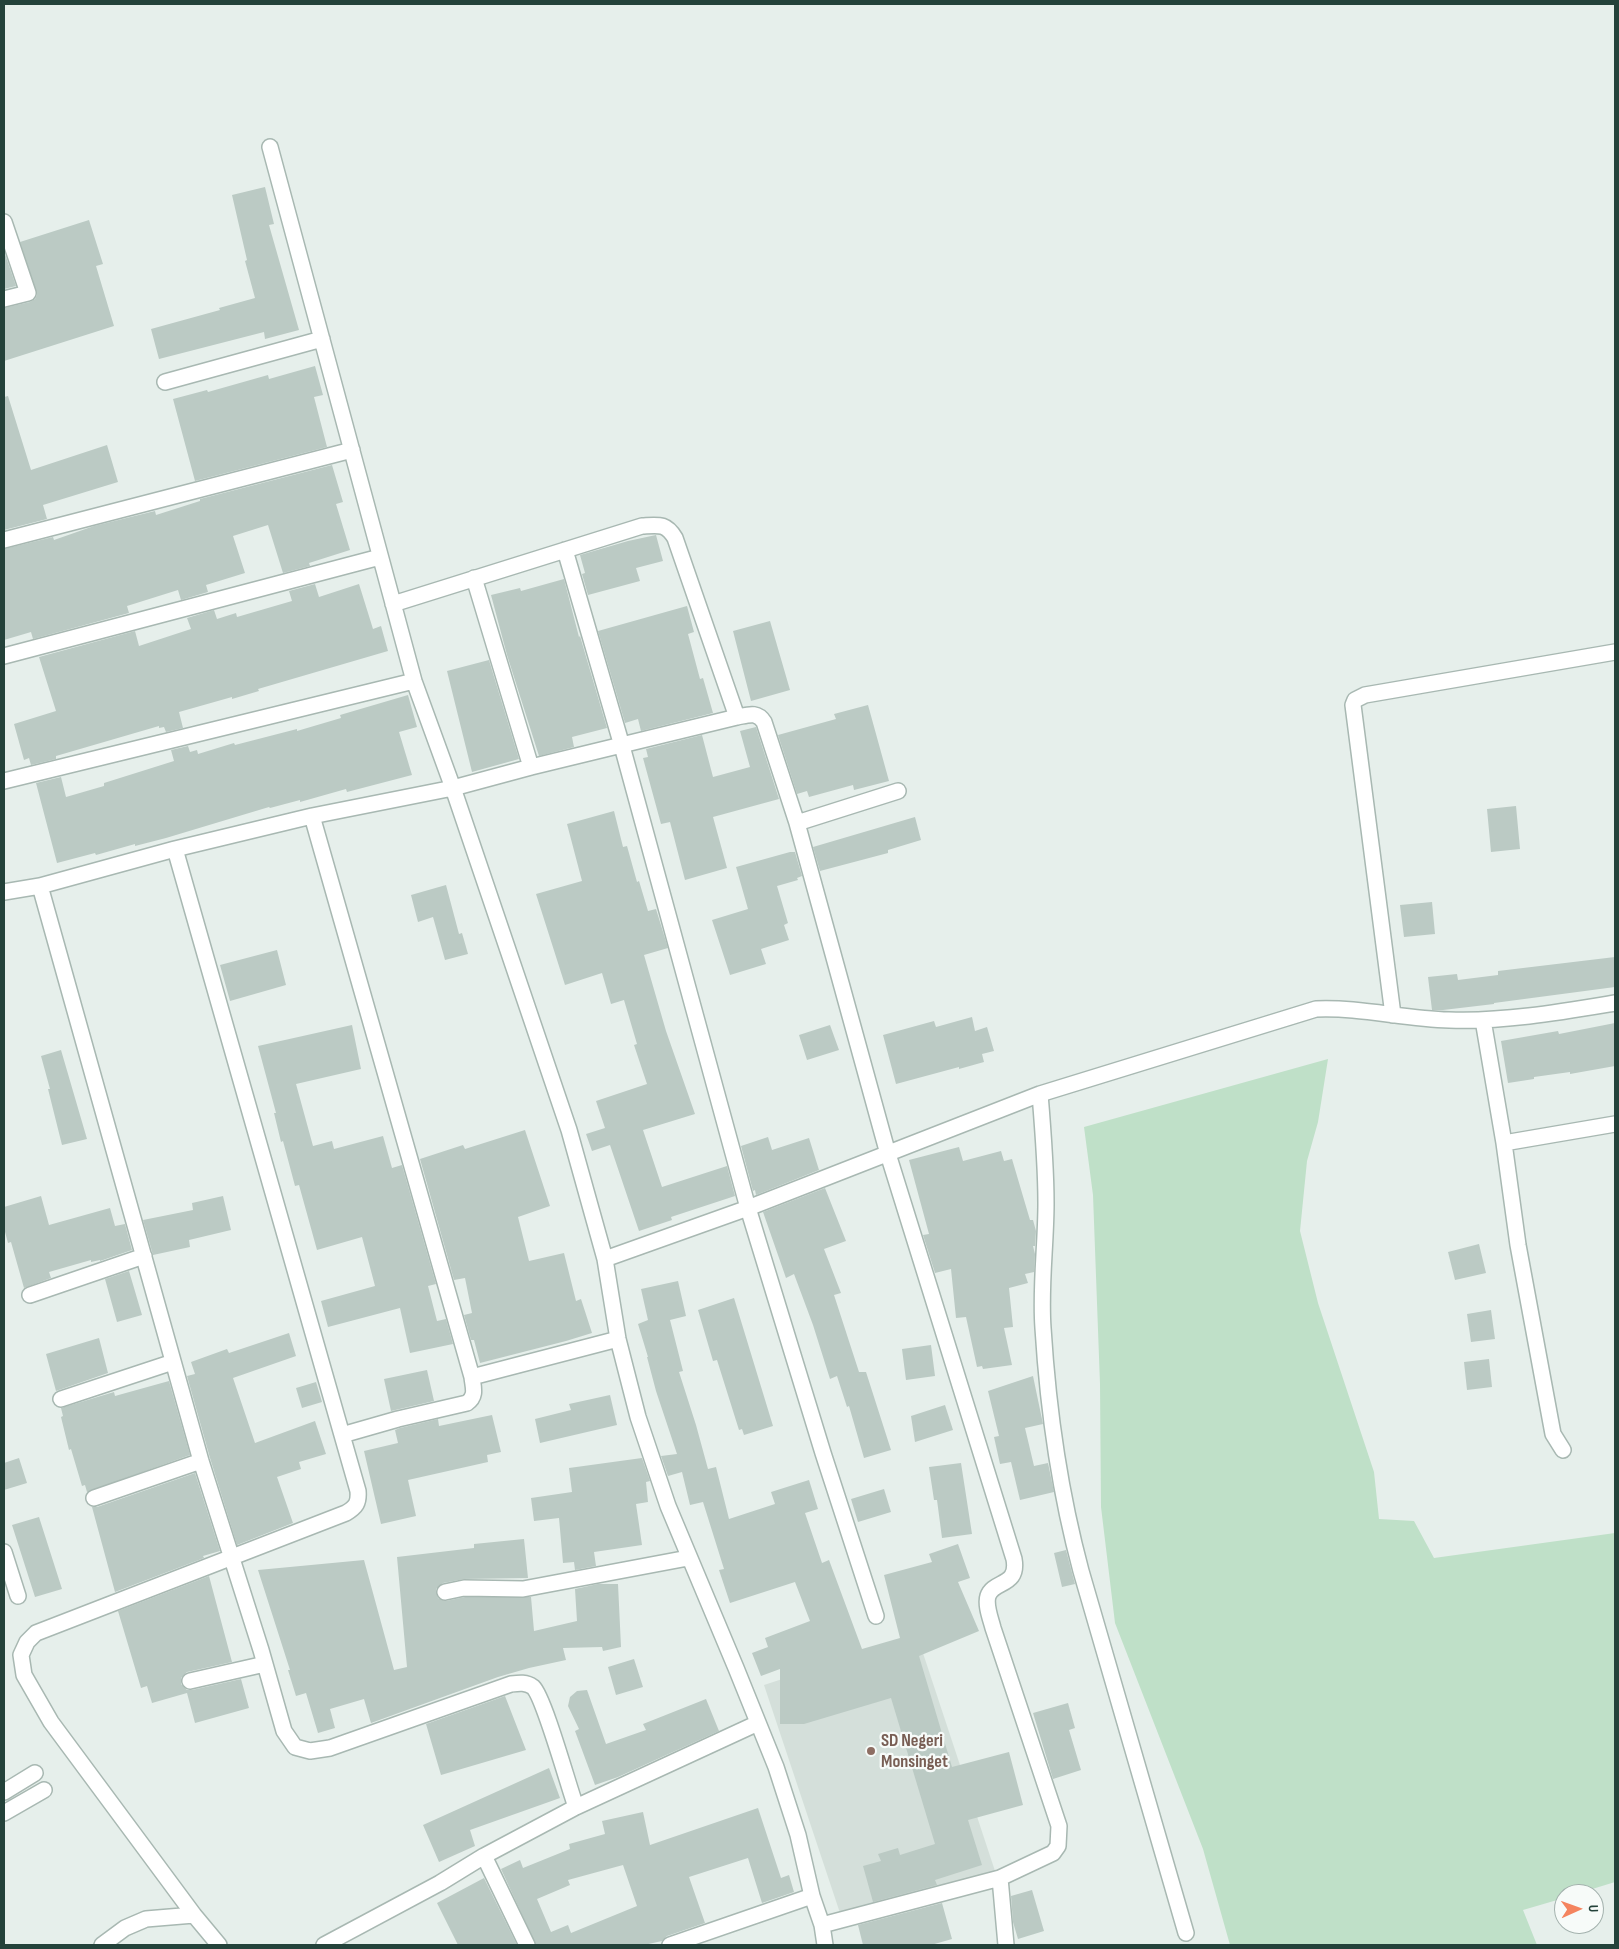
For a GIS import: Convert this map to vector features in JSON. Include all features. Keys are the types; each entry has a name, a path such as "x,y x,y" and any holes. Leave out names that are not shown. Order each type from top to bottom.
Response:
{"street":[{"path":"270,147 414,681 453,788 569,1130 605,1259 618,1339 638,1417 688,1558 736,1668 776,1767 798,1835 812,1896 822,1925 825,1945"},
{"path":"4,222 28,293 4,299"},
{"path":"165,382 322,339"},
{"path":"4,540 352,450"},
{"path":"393,604 642,526 662,525 670,529 675,538 737,717"},
{"path":"565,550 622,746 748,1208 823,1453 876,1616"},
{"path":"4,656 380,557"},
{"path":"474,578 531,766"},
{"path":"1393,1015 1353,705 1355,700 1365,695 1615,652"},
{"path":"4,781 414,681"},
{"path":"4,892 40,886 175,849 312,816 453,788 531,766 622,746 737,717 756,714 761,716 797,823 888,1154 1014,1559 1013,1575 990,1592 988,1600 993,1628 1059,1826 1058,1846 1053,1853 1000,1878 822,1925"},
{"path":"797,823 898,791"},
{"path":"312,816 472,1377 474,1395 472,1400 467,1403 398,1419 342,1435"},
{"path":"175,849 358,1491 358,1499 356,1506 346,1513 36,1633 27,1642 21,1655 24,1675 51,1722 190,1915 219,1945"},
{"path":"40,886 201,1461 265,1664 284,1731 295,1747 310,1752 330,1748 511,1684 525,1682 534,1688 542,1704 576,1808"},
{"path":"605,1259 748,1208 1043,1093 1316,1009 1340,1008 1448,1020 1484,1020 1558,1013 1615,1003"},
{"path":"1484,1020 1518,1245 1553,1434 1563,1450"},
{"path":"1043,1093 1046,1204 1042,1272 1043,1328 1052,1412 1067,1514 1081,1571 1186,1933"},
{"path":"1504,1143 1615,1124"},
{"path":"30,1295 144,1256"},
{"path":"472,1377 618,1339"},
{"path":"61,1399 173,1362"},
{"path":"94,1498 201,1461"},
{"path":"4,1552 18,1596"},
{"path":"446,1592 464,1588 523,1589 688,1558"},
{"path":"190,1681 265,1664"},
{"path":"324,1945 440,1883 484,1856 576,1808 758,1723"},
{"path":"4,1792 35,1774"},
{"path":"4,1813 44,1790"},
{"path":"484,1856 527,1945"},
{"path":"1000,1878 1006,1945"},
{"path":"670,1945 812,1896"},
{"path":"102,1945 125,1928 146,1918 190,1915"}],"shaded area":[{"name":"SD Negeri Monsinget","path":"917,1635 996,1874 844,1925 764,1685"}],"green space":[{"path":"1328,1059 1318,1122 1307,1161 1300,1231 1318,1303 1374,1472 1379,1519 1414,1521 1434,1558 1615,1533 1615,1882 1604,1885 1554,1884 1554,1901 1523,1910 1537,1945 1230,1945 1203,1849 1115,1623 1101,1507 1100,1384 1093,1195 1084,1127"}],"building":[{"path":"265,187 274,224 269,225 299,330 265,339 264,332 159,359 151,329 220,310 219,308 255,298 245,261 247,260 232,195"},
{"path":"89,220 103,264 96,266 114,326 4,361 4,308 30,302 37,295 20,242"},
{"path":"4,251 16,286 4,289"},
{"path":"315,366 323,395 314,397 327,447 195,481 173,399 207,390 208,392 268,375 269,379"},
{"path":"8,396 31,470 107,445 118,482 43,505 47,519 4,530 4,397"},
{"path":"332,465 343,502 336,504 350,550 309,563 310,566 283,573 268,525 233,536 245,573 206,585 208,592 181,600 178,590 127,606 129,613 33,639 31,632 4,640 4,549 53,537 54,540 94,526 155,511 156,515 200,501 200,499"},
{"path":"656,535 663,561 636,568 640,581 588,595 582,574 585,573 580,555"},
{"path":"564,579 579,637 607,728 572,737 574,747 539,756 507,655 491,595 520,588 521,591"},
{"path":"315,584 319,597 359,584 373,629 381,626 388,651 258,689 259,691 232,699 232,697 179,712 183,728 166,732 164,727 159,728 159,726 56,756 56,759 31,765 29,758 24,760 14,724 56,711 39,657 135,631 139,646 191,629 187,618 214,610 217,619 236,613 237,617 292,601 289,591"},
{"path":"687,606 694,632 688,634 700,679 703,678 713,713 641,731 638,719 625,723 598,631"},
{"path":"770,621 790,690 751,701 733,631"},
{"path":"489,660 519,759 472,772 447,671"},
{"path":"408,695 417,727 399,732 412,775 347,792 346,789 300,802 300,800 269,807 166,838 57,863 36,783 61,777 66,797 104,786 104,783 174,761 171,750 188,746 190,752 197,750 198,754 234,743 235,745 297,729 297,731 341,718 340,715"},
{"path":"868,705 889,781 854,790 853,785 809,797 807,791 797,794 778,735 836,719 834,714"},
{"path":"756,727 779,799 713,817 727,868 685,880 670,822 661,824 643,758 648,757 646,749 702,735 713,777 750,767 740,731"},
{"path":"1516,806 1520,849 1491,852 1487,809"},
{"path":"614,811 623,847 627,846 637,882 639,881 648,911 656,909 668,948 644,955 666,1031 695,1114 643,1130 662,1187 727,1166 735,1196 671,1217 672,1220 639,1231 610,1145 592,1151 586,1134 605,1128 596,1101 647,1084 634,1045 637,1044 624,1000 611,1004 602,973 565,985 536,894 582,881 567,824"},
{"path":"915,817 921,840 888,850 888,853 820,871 813,847"},
{"path":"795,852 802,876 797,878 798,880 777,886 788,923 784,925 789,940 761,949 766,964 730,975 712,920 748,909 736,867"},
{"path":"446,885 459,934 462,933 468,954 445,960 433,917 418,922 411,895"},
{"path":"1432,902 1435,934 1404,937 1400,905"},
{"path":"277,950 286,985 230,1001 220,965"},
{"path":"1615,957 1615,987 1494,1004 1432,1010 1428,977 1457,974 1458,980 1498,975 1498,971"},
{"path":"972,1017 975,1031 987,1027 994,1051 982,1054 984,1062 896,1084 883,1035 934,1021 936,1027"},
{"path":"1615,1023 1615,1066 1570,1074 1570,1072 1534,1077 1534,1079 1508,1083 1501,1041 1558,1031 1559,1034"},
{"path":"352,1025 361,1069 296,1084 313,1146 332,1141 334,1149 383,1136 392,1168 402,1165 436,1284 428,1286 437,1321 446,1319 453,1344 410,1353 400,1308 328,1327 321,1301 375,1286 362,1237 317,1250 299,1185 295,1186 283,1141 281,1142 274,1113 276,1113 258,1046"},
{"path":"830,1025 839,1050 807,1060 799,1035"},
{"path":"61,1050 87,1139 62,1145 41,1056"},
{"path":"525,1130 550,1206 518,1217 529,1261 564,1253 576,1301 581,1299 592,1333 480,1363 474,1340 471,1340 464,1315 472,1313 465,1278 454,1280 420,1159 463,1145 465,1149"},
{"path":"768,1137 772,1150 809,1138 819,1170 756,1195 755,1190 753,1191 741,1146"},
{"path":"959,1147 963,1161 1001,1151 1004,1161 1012,1159 1030,1220 1033,1220 1036,1231 1035,1246 1033,1246 1035,1254 1034,1272 1025,1274 1028,1283 1009,1288 1013,1327 1004,1328 1012,1365 983,1369 982,1366 977,1367 966,1317 956,1318 951,1269 935,1273 923,1235 929,1234 909,1160"},
{"path":"825,1188 846,1241 824,1249 841,1293 834,1295 859,1372 866,1372 891,1450 864,1458 849,1406 847,1407 837,1376 830,1379 794,1274 786,1278 763,1212"},
{"path":"41,1196 49,1225 110,1208 115,1226 125,1224 132,1250 100,1261 91,1262 91,1260 49,1272 51,1278 24,1288 11,1242 8,1243 4,1228 4,1207"},
{"path":"223,1196 231,1230 189,1240 190,1247 153,1255 143,1220 193,1210 192,1203"},
{"path":"1479,1244 1486,1273 1455,1280 1448,1252"},
{"path":"129,1271 142,1315 117,1322 105,1279"},
{"path":"678,1281 686,1316 670,1320 683,1371 679,1372 708,1469 716,1467 729,1519 775,1504 771,1492 809,1480 818,1509 805,1513 822,1563 829,1560 862,1649 900,1638 884,1575 932,1562 929,1554 958,1544 970,1578 958,1582 979,1631 919,1656 952,1767 1009,1752 1023,1805 968,1820 982,1865 935,1880 937,1885 873,1902 863,1866 881,1861 878,1854 898,1848 900,1855 935,1844 891,1698 804,1724 780,1724 780,1669 761,1676 752,1653 768,1647 765,1638 810,1621 795,1582 730,1603 719,1570 724,1569 703,1502 690,1505 682,1472 668,1476 661,1456 677,1454 656,1391 638,1324 648,1320 641,1289"},
{"path":"734,1298 773,1426 744,1435 742,1429 739,1430 717,1360 713,1361 698,1310"},
{"path":"1491,1310 1495,1339 1471,1342 1467,1314"},
{"path":"289,1333 296,1356 233,1378 255,1443 315,1421 326,1454 299,1462 301,1469 277,1477 293,1523 237,1545 187,1376 195,1374 191,1362 227,1349 229,1353"},
{"path":"99,1338 108,1373 56,1391 46,1354"},
{"path":"931,1345 935,1376 906,1380 902,1349"},
{"path":"1489,1359 1492,1387 1467,1390 1464,1362"},
{"path":"427,1370 434,1401 391,1411 384,1379"},
{"path":"1033,1376 1043,1424 1025,1428 1034,1466 1048,1463 1054,1492 1020,1500 1011,1462 1000,1464 994,1437 999,1436 988,1391"},
{"path":"169,1381 190,1455 87,1492 85,1485 82,1486 71,1449 69,1450 61,1417 63,1416 61,1408 114,1392 115,1396"},
{"path":"316,1382 322,1402 302,1408 296,1388"},
{"path":"610,1395 617,1425 540,1443 535,1419 571,1410 569,1404"},
{"path":"945,1405 953,1430 915,1442 911,1416"},
{"path":"492,1415 501,1452 487,1455 488,1462 408,1480 416,1516 381,1524 364,1451 398,1443 395,1430 400,1428 438,1419 439,1426"},
{"path":"19,1458 27,1483 4,1490 4,1463"},
{"path":"642,1458 650,1481 646,1482 648,1502 636,1504 642,1545 594,1552 596,1566 575,1570 574,1562 563,1563 559,1518 534,1521 531,1498 572,1492 569,1468"},
{"path":"961,1463 972,1534 942,1538 937,1500 934,1500 929,1467"},
{"path":"195,1473 220,1551 203,1556 204,1558 115,1592 92,1507 97,1507"},
{"path":"884,1489 891,1512 858,1522 851,1499"},
{"path":"39,1517 62,1589 35,1597 12,1525"},
{"path":"524,1539 528,1578 464,1579 443,1583 436,1589 438,1598 446,1601 465,1597 531,1597 534,1631 577,1621 575,1589 598,1584 618,1584 621,1647 603,1651 602,1647 563,1648 566,1660 498,1677 371,1723 364,1699 330,1709 335,1728 318,1733 306,1693 296,1696 288,1670 290,1670 258,1570 364,1560 394,1670 407,1667 397,1557 474,1548 474,1544"},
{"path":"1066,1550 1075,1584 1062,1587 1054,1553"},
{"path":"209,1576 232,1662 187,1672 181,1678 181,1684 187,1690 192,1690 241,1679 249,1708 195,1723 187,1693 152,1703 147,1686 141,1688 118,1611"},
{"path":"634,1659 643,1687 616,1695 608,1667"},
{"path":"587,1690 606,1744 646,1730 643,1724 706,1699 719,1731 618,1777 595,1785 575,1731 579,1729 568,1706 570,1697 577,1691"},
{"path":"505,1696 526,1750 441,1775 426,1724"},
{"path":"1068,1703 1075,1728 1069,1730 1081,1770 1053,1779 1033,1713"},
{"path":"549,1768 560,1798 470,1830 475,1846 439,1862 423,1825"},
{"path":"758,1808 781,1878 789,1875 794,1892 762,1903 748,1858 689,1877 705,1923 667,1936 662,1941 644,1945 536,1945 501,1869 520,1860 523,1868 570,1849 569,1844 605,1834 602,1821 643,1812 650,1845","holes":["623,1865 637,1906 571,1933 568,1925 551,1932 537,1899 570,1885 568,1880"]},
{"path":"484,1878 517,1945 458,1945 437,1903"},
{"path":"1032,1890 1044,1931 1018,1939 1013,1922 1011,1896"},
{"path":"942,1903 952,1939 931,1945 863,1945 858,1925"}],"place":[{"name":"SD Negeri Monsinget","path":"871,1751"}]}
